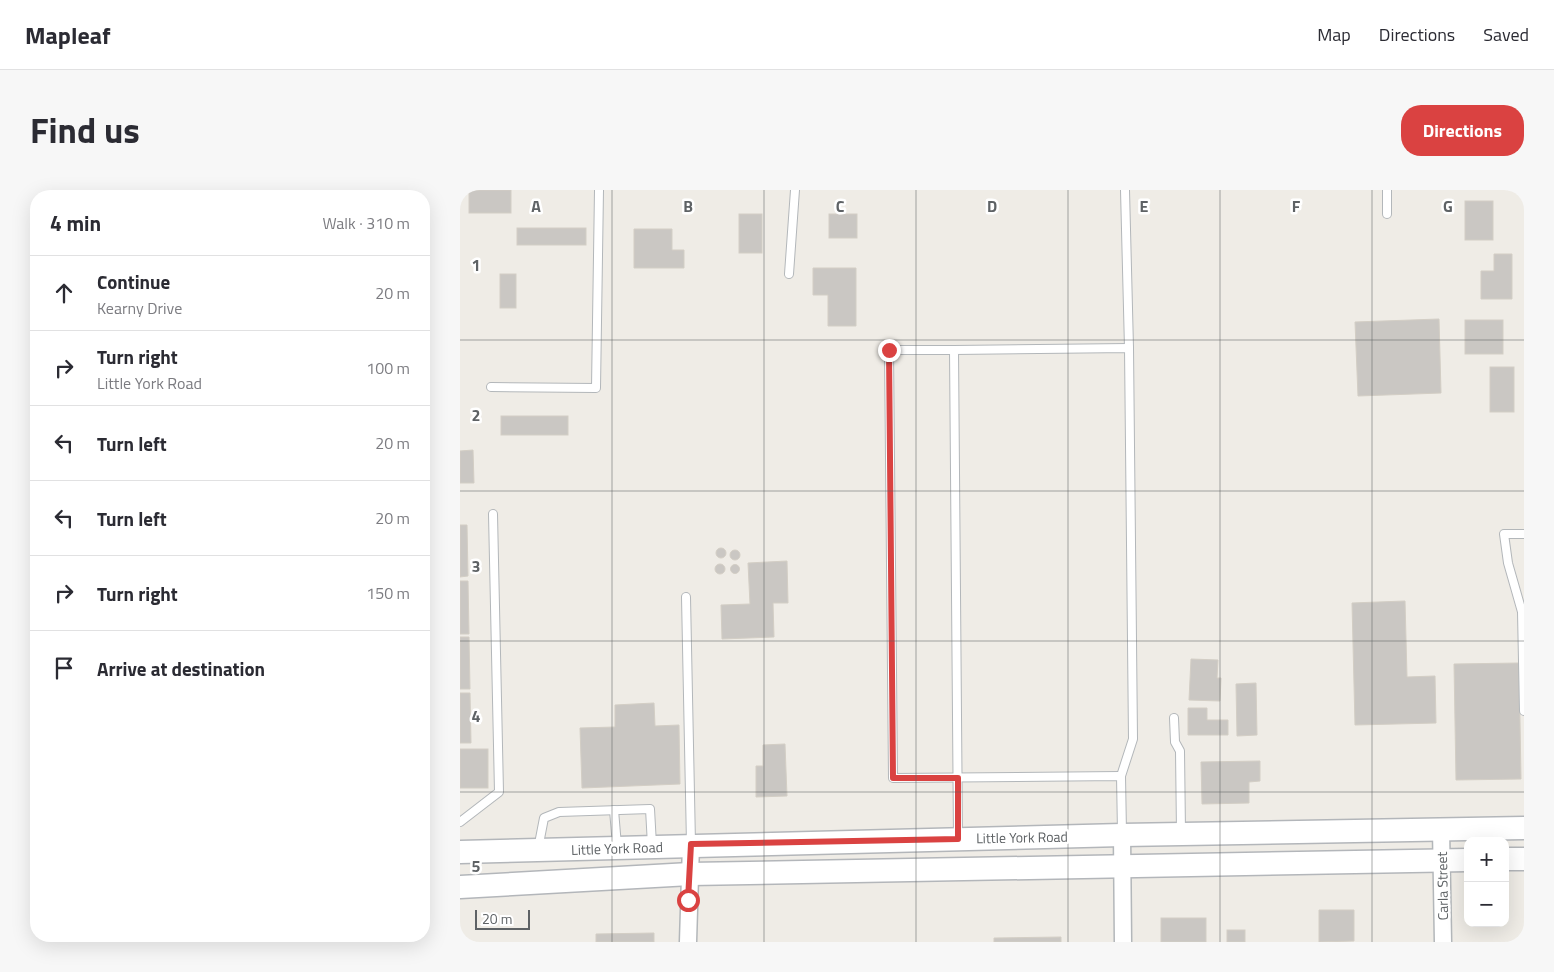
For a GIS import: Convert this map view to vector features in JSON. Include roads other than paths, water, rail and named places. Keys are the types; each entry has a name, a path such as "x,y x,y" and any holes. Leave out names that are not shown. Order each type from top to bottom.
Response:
{"main road":[{"name":"Little York Road","path":"460,852 538,851 691,844 1524,828"},
{"path":"1509,859 1524,859"},
{"path":"460,887 690,874 1464,860"}],"street":[{"name":"Carla Street","path":"1441,829 1443,942"},
{"path":"1122,835 1123,942"},
{"path":"688,942 691,844"}],"lane":[{"path":"491,387 596,388 600,190"},
{"path":"789,274 795,190"},
{"path":"1122,835 1121,776 1134,739 1125,190"},
{"path":"1387,190 1387,214"},
{"path":"1121,776 893,778 889,350 1129,348"},
{"path":"954,350 958,839"},
{"path":"460,822 499,792 493,514"},
{"path":"1524,534 1504,534 1508,563 1522,612 1524,711"},
{"path":"686,597 691,844"},
{"path":"1174,718 1175,742 1180,751 1181,834"},
{"path":"538,851 544,818 559,812 614,810 650,809 652,847"},
{"path":"614,810 618,848"}]}
